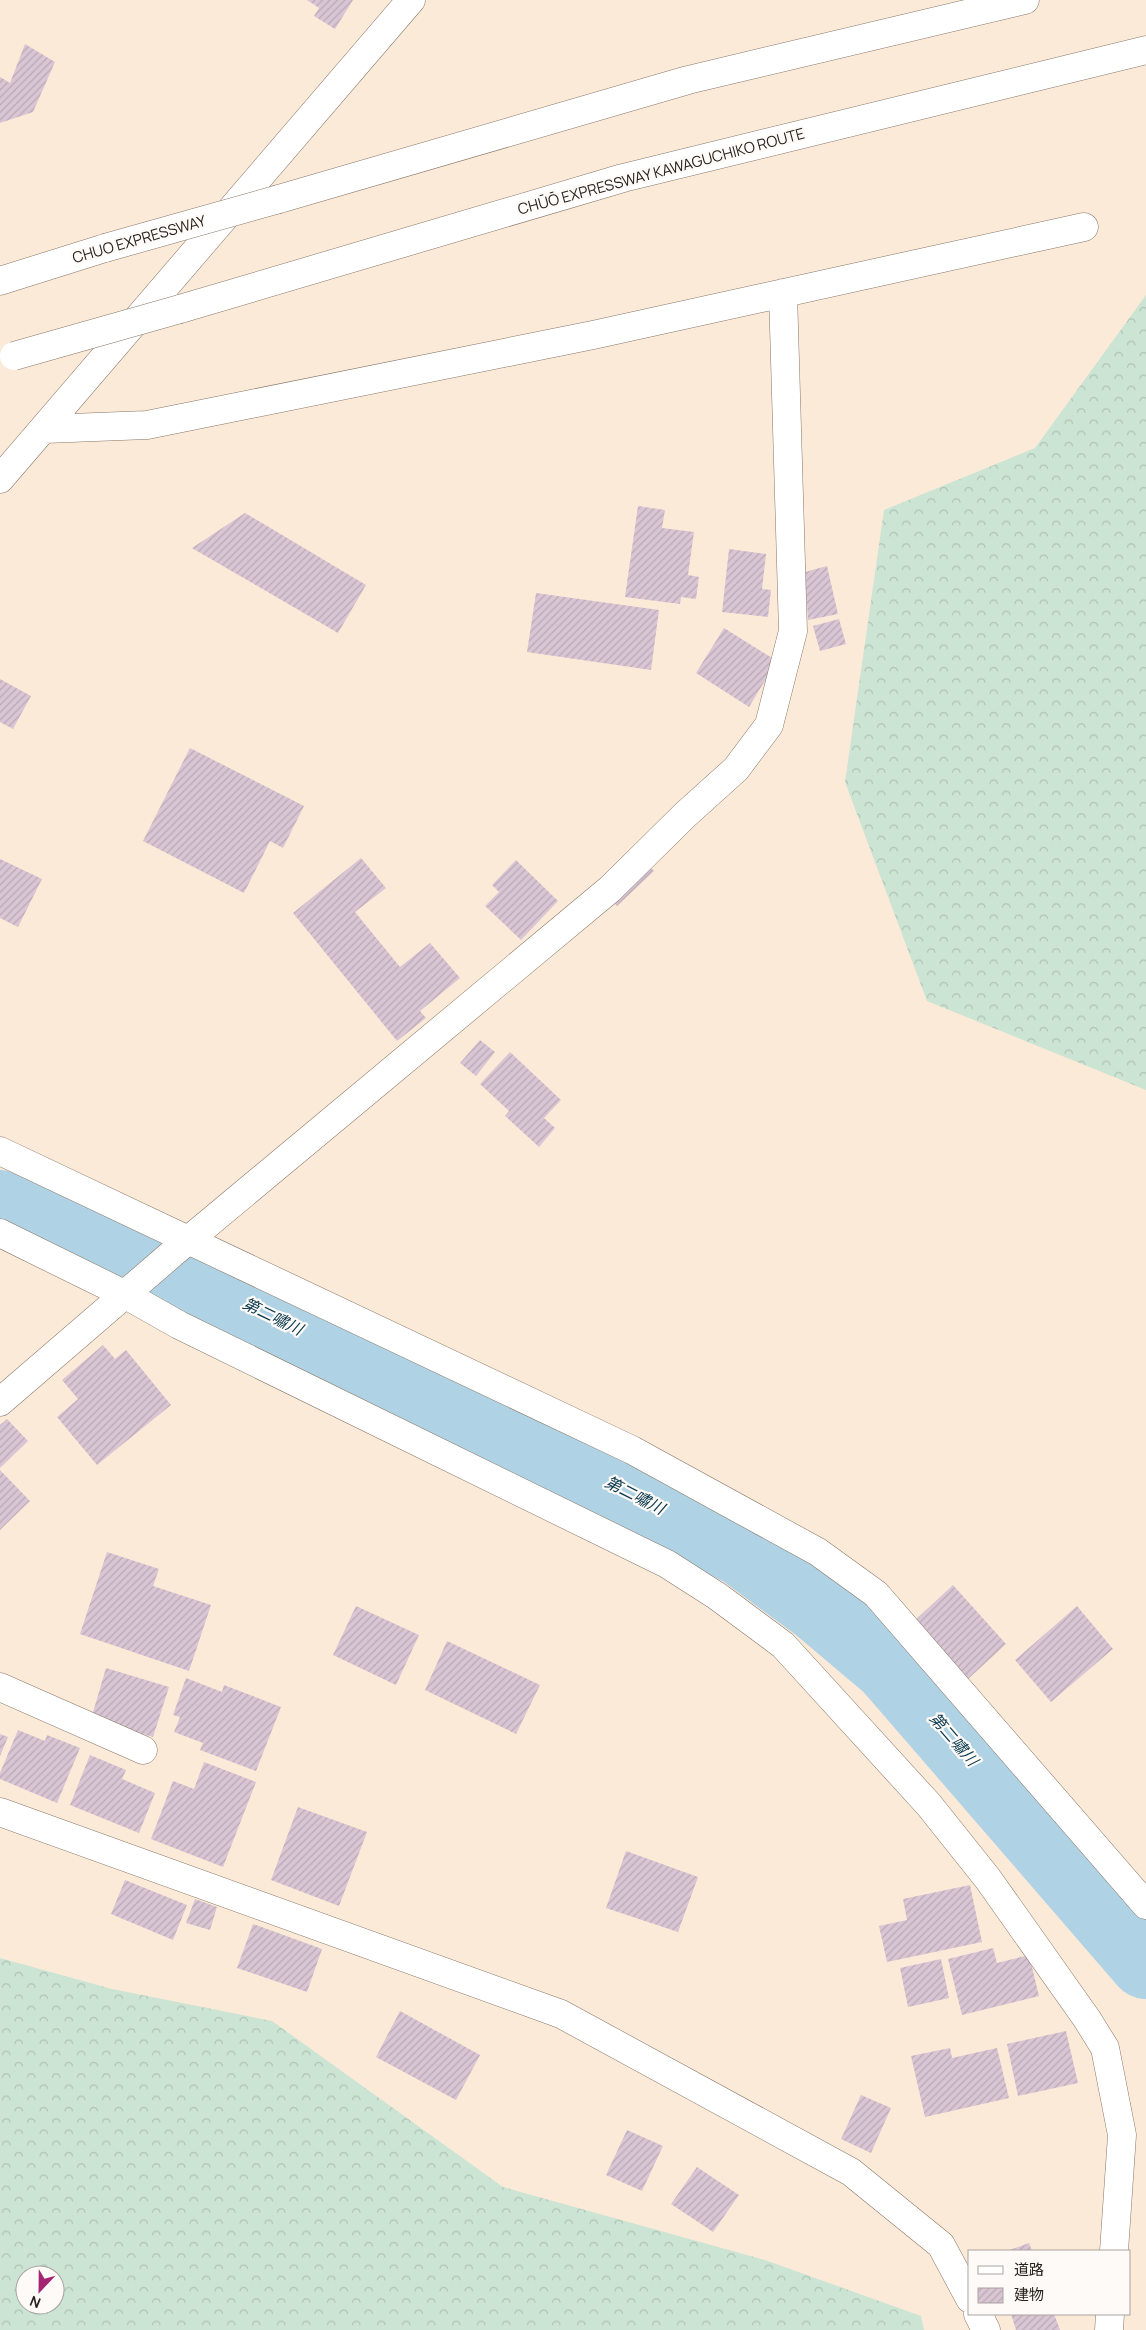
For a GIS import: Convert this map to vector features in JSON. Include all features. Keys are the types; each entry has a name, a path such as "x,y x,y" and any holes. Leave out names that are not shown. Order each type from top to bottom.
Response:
{"main road":[{"path":"0,479 411,0"},
{"name":"CHUO EXPRESSWAY","path":"0,281 104,248 688,80 1025,0"},
{"name":"CHŪŌ EXPRESSWAY KAWAGUCHIKO ROUTE","path":"7,358 623,178 1146,50"},
{"path":"45,428 147,425 593,335 1084,227"},
{"path":"0,1402 182,1246 610,890 685,815 736,769 769,725 794,630 783,293"},
{"path":"0,1151 182,1246 632,1450 818,1552 876,1594 1146,1904"},
{"path":"0,1233 130,1291 179,1325 668,1564 717,1596 783,1645 941,1820 988,1879 1087,2019 1105,2048 1122,2135 1114,2250"},
{"path":"0,1687 143,1750"},
{"path":"0,1812 561,2014 852,2172 941,2244 968,2295"},
{"path":"978,2315 986,2330"},
{"path":"1109,2330 1110,2315"}],"green space":[{"path":"1146,295 1146,1090 927,1001 845,782 884,510 1035,448"},
{"path":"0,1958 112,1989 272,2021 503,2187 765,2260 921,2316 924,2330 0,2330"}],"building":[{"path":"307,0 353,0 335,29 314,16 319,8"},
{"path":"25,44 55,62 33,112 0,123 0,77 10,83"},
{"path":"638,506 665,510 662,528 694,532 688,575 699,577 696,599 681,597 680,604 625,597"},
{"path":"245,513 366,585 338,633 192,548"},
{"path":"729,549 766,554 762,589 771,590 768,617 722,612"},
{"path":"827,566 838,614 808,620 805,572"},
{"path":"536,593 659,610 651,670 527,652"},
{"path":"839,619 846,644 820,651 813,626"},
{"path":"724,628 777,661 749,707 696,673"},
{"path":"0,679 31,696 13,729 0,722"},
{"path":"190,748 304,806 283,848 270,841 244,893 143,841"},
{"path":"361,858 386,888 355,912 400,967 430,943 460,978 420,1011 426,1018 397,1041 293,913"},
{"path":"0,859 42,879 18,927 0,918"},
{"path":"516,860 558,901 521,940 485,906 499,892 492,885"},
{"path":"646,863 654,871 617,906 609,898"},
{"path":"480,1040 495,1052 476,1076 460,1063"},
{"path":"510,1052 561,1100 544,1118 555,1128 539,1147 505,1116 509,1111 480,1084"},
{"path":"103,1345 115,1359 126,1350 171,1405 97,1465 57,1417 78,1399 62,1380"},
{"path":"7,1419 28,1441 0,1468 0,1425"},
{"path":"0,1470 30,1501 0,1530"},
{"path":"107,1552 159,1569 153,1586 211,1605 189,1671 80,1634"},
{"path":"953,1585 1006,1644 966,1681 912,1623"},
{"path":"356,1606 419,1635 396,1685 333,1655"},
{"path":"1077,1606 1113,1649 1051,1702 1015,1660"},
{"path":"447,1641 540,1685 516,1734 425,1690"},
{"path":"106,1668 169,1687 153,1737 91,1719"},
{"path":"186,1678 222,1692 224,1685 281,1707 256,1771 200,1750 203,1743 174,1732 180,1717 173,1715"},
{"path":"18,1730 45,1741 47,1735 80,1748 57,1803 0,1779 0,1773"},
{"path":"0,1734 8,1737 0,1756"},
{"path":"90,1755 126,1770 122,1779 155,1793 139,1833 70,1805"},
{"path":"204,1762 256,1782 223,1867 151,1839 173,1781 194,1789"},
{"path":"298,1807 367,1832 339,1906 271,1880"},
{"path":"626,1851 698,1877 678,1932 606,1908"},
{"path":"125,1880 187,1905 173,1940 111,1914"},
{"path":"970,1885 982,1942 887,1962 879,1926 907,1920 903,1899"},
{"path":"195,1899 217,1907 210,1930 186,1923"},
{"path":"253,1924 322,1949 307,1992 237,1968"},
{"path":"993,1948 997,1963 1029,1955 1039,1996 962,2015 948,1959"},
{"path":"941,1959 949,1998 908,2007 900,1968"},
{"path":"400,2011 480,2055 456,2100 376,2057"},
{"path":"1066,2031 1078,2083 1018,2096 1007,2044"},
{"path":"950,2048 952,2058 997,2048 1009,2098 925,2117 911,2056"},
{"path":"861,2095 891,2108 871,2153 841,2139"},
{"path":"627,2130 663,2146 642,2191 606,2175"},
{"path":"697,2167 739,2195 713,2232 671,2204"},
{"path":"1029,2243 1032,2250 1010,2250"},
{"path":"1011,2315 1054,2315 1060,2330 1016,2330"}],"waterway":[{"name":"第二嘯川","path":"0,1207 152,1258 420,1386 743,1550 819,1606 890,1666 1146,1962"}]}
